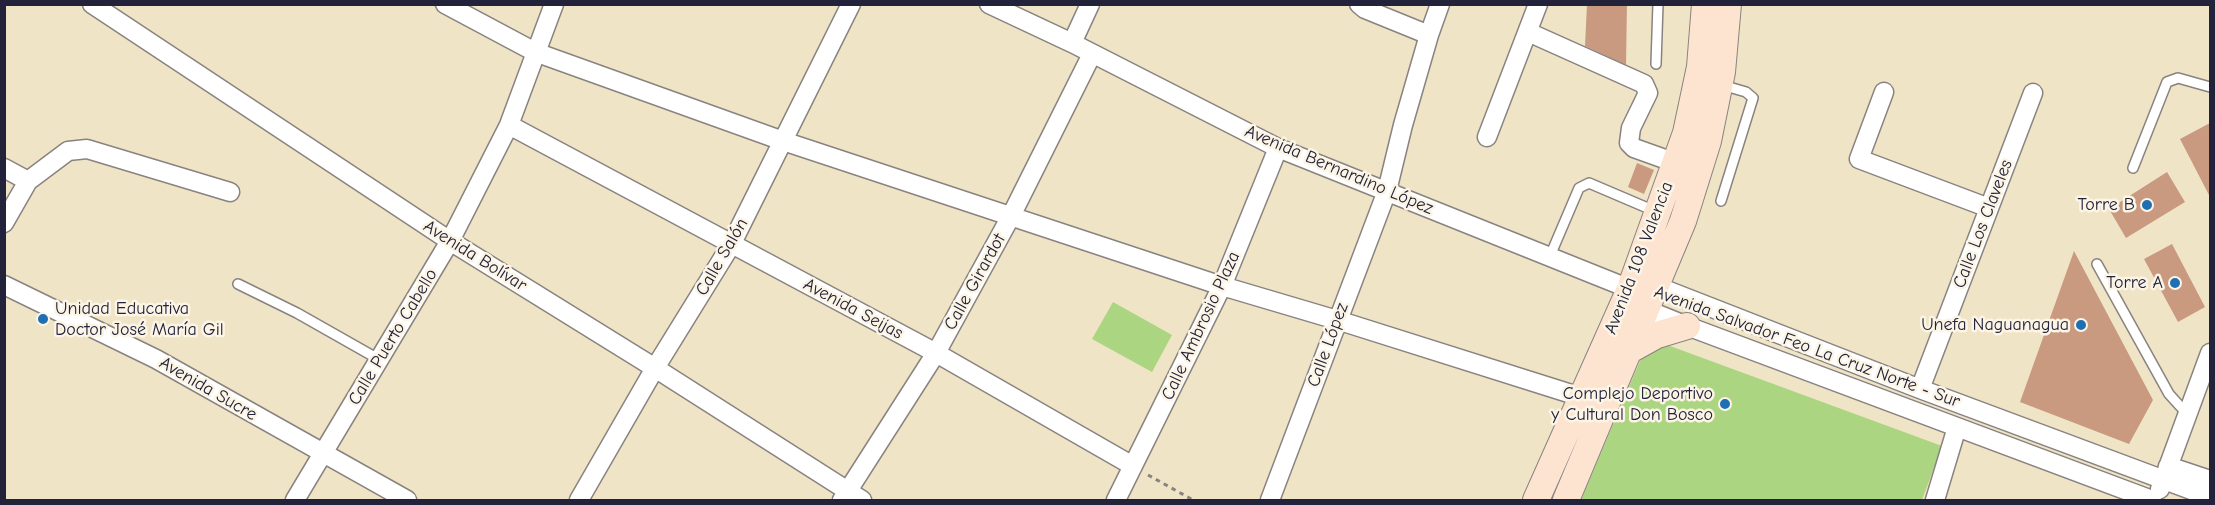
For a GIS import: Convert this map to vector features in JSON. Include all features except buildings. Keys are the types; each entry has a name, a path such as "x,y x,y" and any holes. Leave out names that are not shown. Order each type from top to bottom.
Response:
{"street":[{"name":"Avenida Bolívar","path":"92,4 450,241 655,368 851,498"},
{"path":"446,4 535,52 783,141 1222,286 1581,398"},
{"name":"Calle Puerto Cabello","path":"296,501 450,241 509,125 554,4"},
{"name":"Calle Salón","path":"579,501 655,368 731,245 851,4"},
{"name":"Avenida Bernardino López","path":"989,4 1072,43 1278,148 1644,295"},
{"path":"1072,43 1090,4"},
{"path":"1359,4 1365,9 1429,35"},
{"name":"Calle López","path":"1270,501 1387,190 1403,125 1440,4"},
{"path":"1487,137 1538,4"},
{"name":"Avenida 108 Valencia","path":"1566,501 1630,350 1644,295 1659,213 1686,133 1700,67 1705,4"},
{"name":"Avenida 108 Valencia","path":"1536,501 1581,398 1644,295 1683,221 1708,141 1719,85 1728,4"},
{"path":"1528,32 1644,84 1648,93 1631,128 1629,142 1634,148 1676,164"},
{"name":"Calle Girardot","path":"851,498 936,353 1011,216 1092,54"},
{"path":"1884,92 1859,159 1989,208"},
{"name":"Calle Los Claveles","path":"1920,389 2033,93"},
{"name":"Avenida Seijas","path":"509,125 936,353 1133,466"},
{"name":"Calle Ambrosio Plaza","path":"1116,501 1222,286 1278,148"},
{"path":"4,223 28,181 68,151 87,149 230,192"},
{"path":"4,168 28,181"},
{"name":"Avenida Sucre","path":"4,285 156,359 406,501"},
{"name":"Avenida Salvador Feo La Cruz Norte - Sur","path":"1644,295 1686,326 2152,501"},
{"name":"Avenida Salvador Feo La Cruz Norte - Sur","path":"1644,295 2166,472 2211,480"},
{"path":"1630,350 1657,335 1686,326"},
{"path":"2157,501 2211,353"},
{"path":"1935,501 1957,427"},
{"name":"Avenida Salvador Feo La Cruz Norte - Sur","path":"2166,472 2211,497"}],"lane":[{"path":"1656,64 1658,4"},
{"path":"2133,168 2167,82 2178,78 2211,87"},
{"path":"1719,85 1746,92 1753,98 1721,201"},
{"path":"1550,256 1579,188 1584,184 1589,183 1659,213"},
{"path":"2097,264 2169,394 2188,416"},
{"path":"238,284 297,313 380,360"}],"path":[{"path":"1133,466 1193,501"}],"green space":[{"path":"1113,302 1172,335 1152,372 1092,339"},
{"name":"Complejo Deportivo y Cultural Don Bosco","path":"1662,343 1942,446 1922,500 1581,500 1640,361 1651,347"}],"place":[{"name":"Torre B","path":"2147,205"},
{"name":"Torre A","path":"2175,283"},
{"name":"Unidad Educativa Doctor José María Gil","path":"43,319"},
{"name":"Unefa Naguanagua","path":"2081,325"},
{"name":"Complejo Deportivo y Cultural Don Bosco","path":"1725,404"}]}
